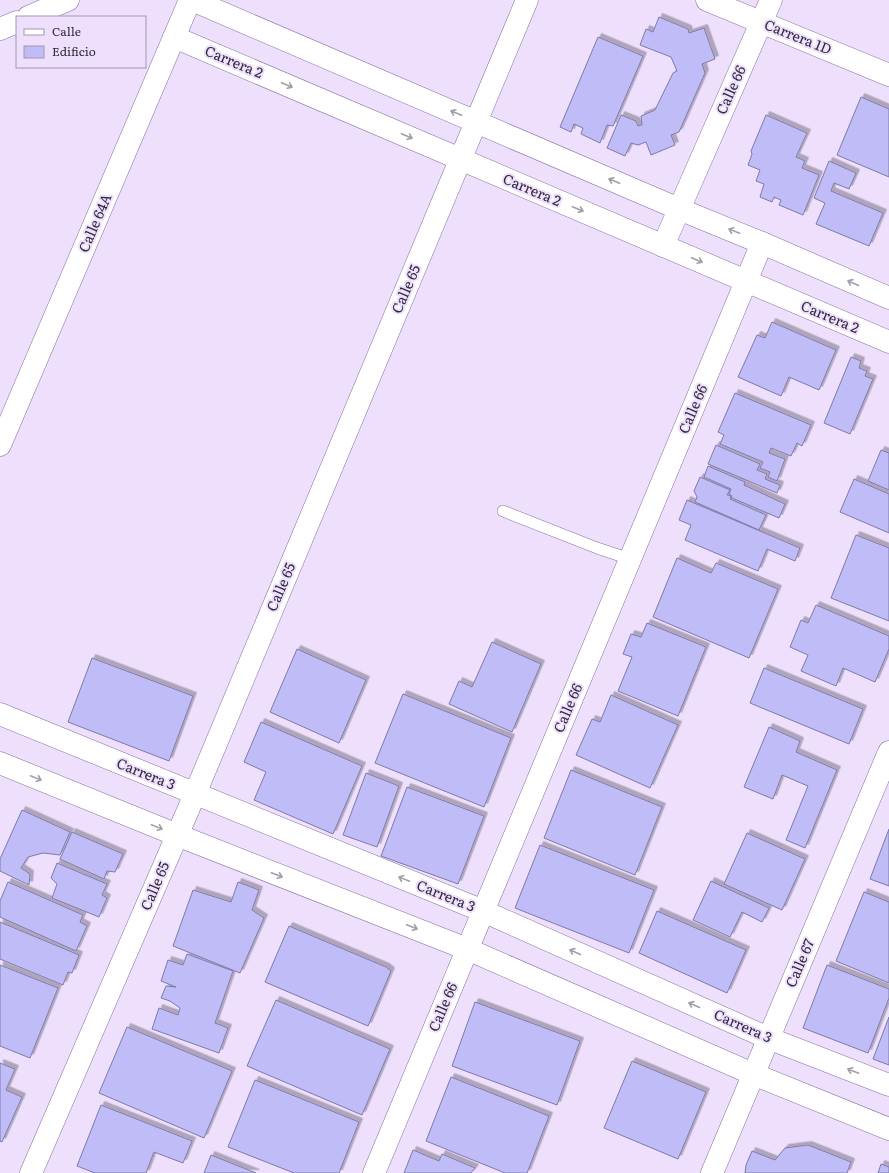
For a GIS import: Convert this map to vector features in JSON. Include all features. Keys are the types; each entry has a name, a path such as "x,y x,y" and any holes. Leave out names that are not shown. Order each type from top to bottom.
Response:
{"street":[{"path":"30,16 68,0"},
{"path":"191,0 889,298"},
{"name":"Calle 64A","path":"0,445 191,0"},
{"name":"Calle 65","path":"31,1173 195,794 527,0"},
{"name":"Carrera 1D","path":"706,0 889,75"},
{"name":"Calle 66","path":"663,246 771,0"},
{"path":"0,29 16,22"},
{"name":"Carrera 2","path":"174,37 889,342"},
{"name":"Calle 66","path":"374,1173 482,911 762,243"},
{"name":"Carrera 3","path":"0,714 482,911 768,1038 889,1085"},
{"name":"Calle 67","path":"712,1173 889,752"},
{"path":"0,763 177,835 467,949 753,1074 889,1129"}],"lane":[{"path":"503,511 597,548 630,559"}],"building":[{"path":"659,17 688,29 689,33 704,28 715,59 702,64 705,73 679,132 671,135 675,145 651,155 646,142 638,145 631,143 625,156 607,148 621,115 636,121 638,126 642,125 641,116 655,110 673,73 677,71 671,57 640,45 646,29 653,32"},
{"path":"598,37 643,56 613,126 607,125 600,143 581,134 583,128 574,124 571,132 560,127"},
{"path":"861,97 889,109 889,177 837,155"},
{"path":"766,115 807,133 796,157 805,161 802,168 819,175 803,215 779,205 781,200 774,197 772,202 760,197 764,184 756,181 760,170 748,165 752,154 751,151"},
{"path":"829,161 856,173 849,189 834,183 831,191 883,213 869,246 816,224 825,203 814,198"},
{"path":"772,322 836,350 819,390 789,377 781,396 738,377 757,335 765,338"},
{"path":"851,357 861,361 859,368 867,371 865,376 873,379 850,434 824,423"},
{"path":"735,393 811,425 802,446 797,443 791,456 771,448 769,453 785,459 777,481 768,477 770,472 760,468 763,462 720,444 724,435 718,432"},
{"path":"716,445 760,464 757,470 767,474 765,479 780,485 777,493 708,464"},
{"path":"881,450 889,453 889,490 868,481"},
{"path":"708,466 745,482 744,485 785,504 779,518 732,498 729,494 731,489 704,477"},
{"path":"700,477 730,490 727,495 731,496 730,499 766,515 759,530 695,502 697,497 694,491"},
{"path":"854,479 889,494 889,533 840,512"},
{"path":"687,500 800,548 795,561 767,549 758,571 685,540 691,525 679,520"},
{"path":"856,535 889,548 889,621 831,598"},
{"path":"677,558 711,573 716,563 778,589 749,658 653,617"},
{"path":"816,605 889,636 889,649 875,682 843,668 836,686 801,671 808,655 790,647 801,620 808,623"},
{"path":"647,623 706,647 678,716 618,691 632,657 623,654 631,634 641,637"},
{"path":"492,642 541,664 512,732 449,704 459,681 472,687"},
{"path":"297,649 366,680 339,743 270,712"},
{"path":"92,658 193,696 169,761 68,722"},
{"path":"764,668 863,709 849,744 750,703"},
{"path":"403,694 511,738 484,807 375,763"},
{"path":"611,695 678,725 650,788 576,755 592,719 600,722"},
{"path":"261,722 362,766 333,834 254,800 266,772 244,762"},
{"path":"769,727 800,741 796,752 837,770 805,848 786,840 808,786 782,775 773,799 744,787"},
{"path":"571,770 662,807 635,875 544,838"},
{"path":"366,773 399,786 377,847 343,835"},
{"path":"407,787 484,816 458,884 381,856"},
{"path":"22,810 70,832 60,855 43,853 28,857 21,868 30,874 29,885 0,871 0,859"},
{"path":"889,829 889,886 870,879"},
{"path":"72,832 123,854 115,872 107,871 104,879 60,859"},
{"path":"747,833 805,859 782,910 724,884"},
{"path":"540,845 654,890 629,953 515,908"},
{"path":"57,863 107,884 102,895 107,898 99,917 52,898 57,884 51,878"},
{"path":"711,881 769,908 762,922 742,912 730,937 693,920"},
{"path":"8,882 83,915 80,922 87,926 76,951 0,917 0,901"},
{"path":"238,882 259,890 252,910 264,918 240,973 173,946 193,890 231,902"},
{"path":"864,892 889,902 889,983 836,961"},
{"path":"657,911 746,950 727,993 639,953"},
{"path":"0,922 79,955 72,973 68,972 63,985 0,959"},
{"path":"289,926 386,967 391,971 368,1026 265,982"},
{"path":"187,954 233,971 215,1023 228,1028 219,1053 152,1029 159,1008 178,1015 180,1008 170,1001 161,998 166,986 176,987 161,981 168,960 183,965"},
{"path":"0,965 58,988 30,1058 0,1046"},
{"path":"827,965 889,989 889,998 868,1053 803,1028"},
{"path":"276,1000 390,1049 362,1115 247,1066"},
{"path":"475,1002 580,1041 557,1105 452,1066"},
{"path":"889,1017 889,1065 873,1059"},
{"path":"127,1027 232,1071 204,1138 99,1093"},
{"path":"632,1061 706,1092 678,1159 604,1128"},
{"path":"0,1063 15,1069 6,1090 22,1097 2,1142 0,1141"},
{"path":"451,1077 549,1116 527,1173 505,1173 426,1141"},
{"path":"255,1080 359,1122 339,1173 294,1173 228,1147"},
{"path":"101,1105 192,1141 183,1163 154,1152 146,1173 95,1173 77,1166"},
{"path":"808,1145 851,1162 847,1173 745,1173 746,1165 752,1151 775,1160 785,1148"},
{"path":"413,1150 439,1161 442,1154 475,1168 471,1173 404,1173"},
{"path":"211,1155 256,1173 204,1173"},
{"path":"881,1164 889,1167 889,1173 878,1173"}]}
